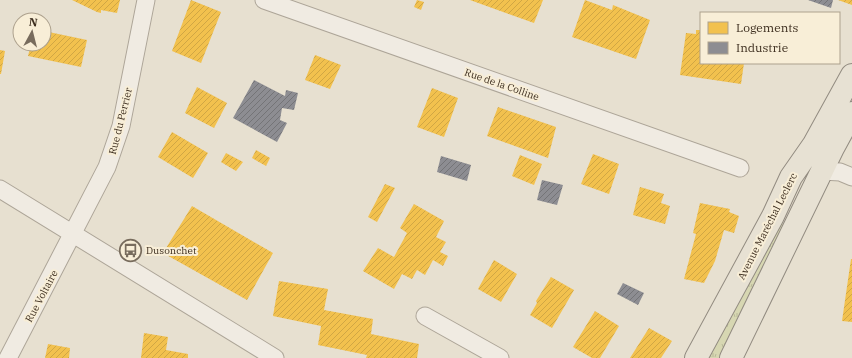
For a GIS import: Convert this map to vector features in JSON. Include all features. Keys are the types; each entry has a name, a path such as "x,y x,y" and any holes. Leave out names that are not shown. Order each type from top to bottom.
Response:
{"main road":[{"name":"Avenue Maréchal Leclerc","path":"696,358 773,216 791,177 814,144 852,75"},
{"path":"731,358 822,171 852,113"}],"street":[{"name":"Rue du Perrier","path":"73,234 99,184 117,140 146,0"},
{"name":"Rue de la Colline","path":"264,0 740,168"},
{"path":"822,171 840,172 852,177"},
{"path":"0,189 275,358"},
{"name":"Rue Voltaire","path":"8,358 73,234"},
{"path":"425,316 500,358"}],"green space":[{"path":"781,223 785,225 723,358 705,358"}],"building: Logements":[{"path":"72,0 120,0 117,13 101,10 101,13"},
{"path":"191,0 221,12 201,63 172,51"},
{"path":"417,0 424,2 421,10 414,7"},
{"path":"470,0 543,0 534,23"},
{"path":"585,0 612,10 613,5 650,20 636,59 572,37"},
{"path":"838,0 852,0 852,5"},
{"path":"696,30 700,30 700,64 744,64 741,84 680,75 686,33 696,34"},
{"path":"52,33 87,40 81,67 28,56 29,52 52,52"},
{"path":"0,50 5,51 1,74 0,74"},
{"path":"315,55 341,65 330,89 305,80"},
{"path":"197,87 227,103 214,128 185,113"},
{"path":"432,88 458,98 444,137 417,127"},
{"path":"498,107 556,127 548,158 487,136"},
{"path":"172,132 208,153 193,178 158,157"},
{"path":"256,150 270,158 266,166 252,158"},
{"path":"226,153 243,162 236,171 221,162"},
{"path":"593,154 619,164 609,194 581,184"},
{"path":"520,155 542,164 534,185 512,176"},
{"path":"385,184 395,188 377,222 368,217"},
{"path":"640,187 664,194 661,203 670,206 665,224 633,215"},
{"path":"700,203 730,209 729,212 739,216 734,233 724,230 715,261 704,283 684,279 696,234 693,233"},
{"path":"414,204 444,221 436,237 446,242 440,252 448,256 443,266 433,260 425,275 417,270 412,279 402,274 394,289 363,271 378,248 394,257 407,233 400,228"},
{"path":"192,206 273,253 247,300 163,253"},
{"path":"852,259 852,322 842,321"},
{"path":"494,260 517,274 501,302 478,289"},
{"path":"551,277 574,290 552,328 530,315 537,303 536,301"},
{"path":"279,281 328,289 324,310 373,319 371,334 419,344 417,358 366,358 367,355 318,345 321,326 273,316"},
{"path":"595,311 619,326 600,358 592,358 573,347"},
{"path":"649,328 672,341 661,358 630,358"},
{"path":"144,333 168,337 166,350 188,354 188,358 141,358"},
{"path":"48,344 70,348 69,358 45,358"}],"building: Industrie":[{"path":"808,0 833,0 831,8"},
{"path":"254,80 285,96 286,90 298,93 294,110 282,108 280,120 287,123 277,142 233,118"},
{"path":"441,156 471,165 467,181 437,172"},
{"path":"542,180 563,185 557,205 537,200"},
{"path":"623,283 644,293 638,305 617,294"}],"place":[{"name":"Dusonchet","path":"131,250"}]}
